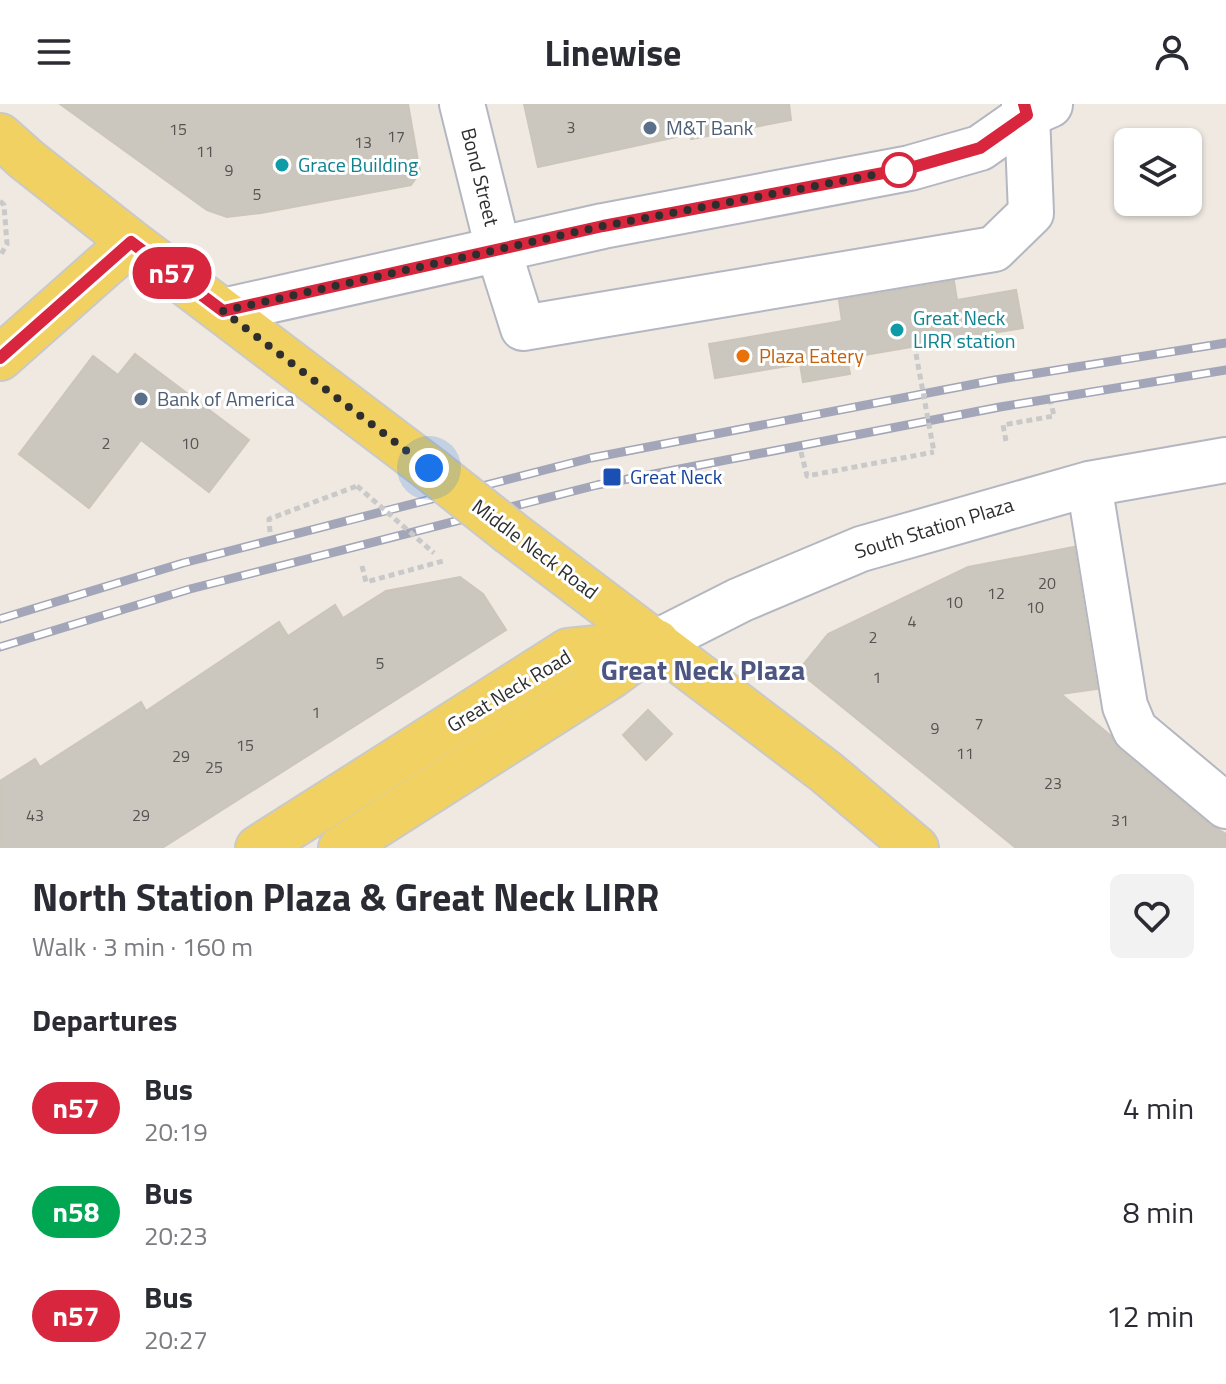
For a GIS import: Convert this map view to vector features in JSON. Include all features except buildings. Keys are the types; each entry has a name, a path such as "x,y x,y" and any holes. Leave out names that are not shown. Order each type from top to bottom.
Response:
{"main road":[{"name":"Middle Neck Road","path":"0,136 131,242 826,772 916,848"},
{"path":"0,358 131,242"},
{"name":"Great Neck Road","path":"258,848 568,651 657,642"},
{"name":"Great Neck Road","path":"341,848 611,676 657,642"}],"street":[{"name":"Bond Street","path":"462,104 498,249 523,328 994,249 1031,213 1035,108"},
{"path":"223,311 603,226 910,168 980,148 1035,108"},
{"name":"South Station Plaza","path":"657,642 740,600 861,549 1089,484 1226,460"},
{"path":"1089,484 1125,706 1135,730 1226,806"}],"path":[{"path":"0,201 4,205 7,244 0,256"},
{"path":"801,452 807,476 934,452 916,354"},
{"path":"1006,441 1003,425 1054,416 1051,403"},
{"path":"270,532 269,519 357,486 443,561 366,582 362,566"}],"railway":[{"path":"0,619 183,563 591,458 995,380 1226,343"},
{"path":"0,647 190,589 597,485 1000,407 1226,370"}],"bus line":[{"name":"n57","path":"0,358 131,242 223,311 603,226 910,168 980,148 1027,115 1024,104"}],"place":[{"name":"M&T Bank","path":"650,128"},
{"name":"Grace Building","path":"282,165"},
{"name":"Great Neck LIRR station","path":"897,330"},
{"name":"Plaza Eatery","path":"743,356"},
{"name":"Bank of America","path":"141,399"},
{"name":"Great Neck","path":"612,477"}],"district":[{"name":"Great Neck Plaza","path":"703,670"}],"route":[{"path":"429,468 223,311 603,226 910,168 899,170"}]}
